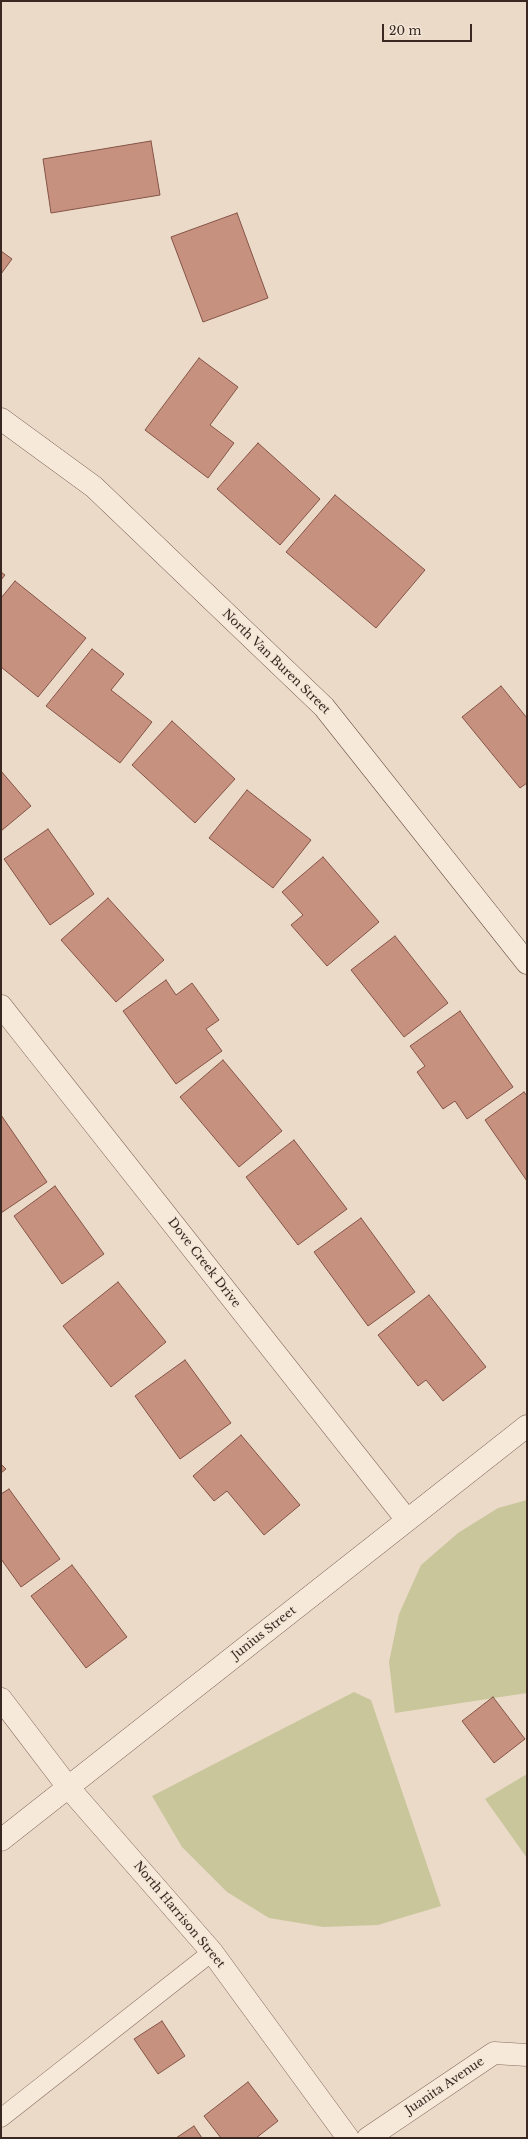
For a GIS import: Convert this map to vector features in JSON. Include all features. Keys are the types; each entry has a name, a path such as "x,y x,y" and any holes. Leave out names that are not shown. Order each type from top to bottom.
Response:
{"street":[{"name":"North Van Buren Street","path":"1,419 94,487 324,707 527,963"},
{"name":"Dove Creek Drive","path":"1,1006 407,1520"},
{"name":"Junius Street","path":"1,1840 527,1426"},
{"name":"North Harrison Street","path":"1,1699 68,1787 212,1952 348,2138"},
{"name":"Juanita Avenue","path":"368,2138 494,2053 527,2055"}],"lane":[{"path":"1,2118 212,1952"}],"shaded area":[{"path":"527,1500 527,1693 395,1713 389,1662 399,1614 421,1565 458,1533 498,1508"},
{"path":"354,1692 371,1700 441,1906 378,1925 323,1927 269,1918 227,1892 182,1847 152,1796"},
{"path":"527,1774 527,1858 485,1799"}],"building":[{"path":"151,141 160,195 51,213 43,159"},
{"path":"237,213 268,298 203,322 171,237"},
{"path":"1,251 12,259 1,274"},
{"path":"199,358 238,387 210,425 234,443 208,478 145,430"},
{"path":"258,443 320,499 280,545 217,489"},
{"path":"335,495 425,570 376,628 286,552"},
{"path":"1,572 5,575 1,580"},
{"path":"15,581 86,638 38,697 1,667 1,598"},
{"path":"92,649 124,674 111,690 152,722 120,763 46,706"},
{"path":"501,686 527,718 527,783 520,788 462,717"},
{"path":"172,721 235,779 195,823 132,765"},
{"path":"1,771 31,806 1,831"},
{"path":"247,790 311,840 273,888 209,838"},
{"path":"48,829 94,894 50,925 4,859"},
{"path":"323,857 379,922 327,966 291,925 303,915 282,892"},
{"path":"108,898 164,960 116,1002 61,940"},
{"path":"395,936 448,1003 404,1037 351,970"},
{"path":"166,980 176,995 192,983 219,1020 206,1029 222,1051 176,1084 123,1011"},
{"path":"460,1011 513,1087 467,1119 455,1101 443,1109 417,1072 425,1066 410,1046"},
{"path":"223,1060 282,1131 239,1167 180,1097"},
{"path":"524,1092 527,1096 527,1181 485,1120"},
{"path":"1,1115 47,1182 1,1213"},
{"path":"294,1140 347,1209 298,1245 246,1177"},
{"path":"55,1186 104,1254 62,1284 14,1216"},
{"path":"361,1218 415,1292 368,1326 314,1252"},
{"path":"118,1282 166,1342 111,1387 63,1326"},
{"path":"429,1295 486,1367 443,1401 426,1380 418,1386 378,1335"},
{"path":"185,1360 231,1423 180,1459 135,1396"},
{"path":"241,1435 300,1505 264,1535 227,1491 214,1501 193,1476"},
{"path":"1,1464 6,1469 1,1473"},
{"path":"9,1489 60,1559 21,1587 1,1559 1,1494"},
{"path":"72,1565 127,1637 86,1668 31,1596"},
{"path":"493,1697 525,1739 494,1763 462,1721"},
{"path":"162,2021 185,2056 158,2074 134,2039"},
{"path":"248,2082 278,2121 256,2138 221,2138 204,2116"},
{"path":"194,2126 202,2138 176,2138"}]}
